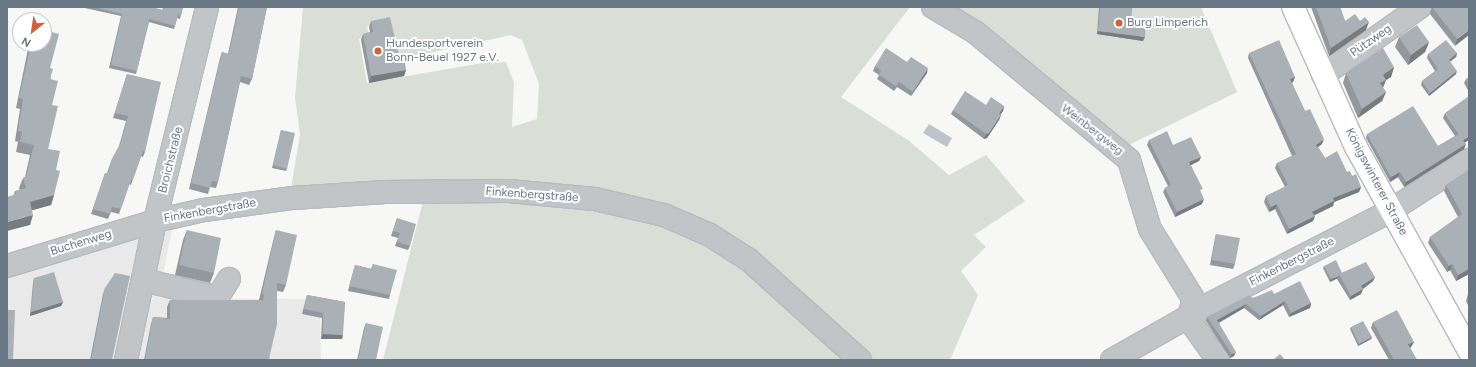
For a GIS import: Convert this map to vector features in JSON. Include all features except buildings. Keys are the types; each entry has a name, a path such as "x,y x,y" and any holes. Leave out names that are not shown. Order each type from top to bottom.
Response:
{"main road":[{"name":"Königswinterer Straße","path":"1293,7 1323,75 1390,211 1469,351"}],"street":[{"name":"Broichstraße","path":"126,360 155,221 207,7"},
{"name":"Weinbergweg","path":"933,7 975,32 1129,160 1150,229 1194,300 1188,318"},
{"name":"Pützweg","path":"1323,75 1420,7"},
{"name":"Finkenbergstraße","path":"1112,360 1214,302 1390,211 1469,160"},
{"name":"Finkenbergstraße","path":"155,221 204,210 293,198 386,192 509,191 622,204 664,215 710,235 749,260 860,360"},
{"name":"Buchenweg","path":"7,266 155,221"},
{"path":"143,280 210,296 219,295 229,279"},
{"path":"1188,318 1218,360"}],"shaded area":[{"path":"303,7 910,7 841,97 908,140 949,175 986,155 1025,201 974,235 986,247 961,271 978,295 950,360 383,360 423,201 291,189 300,134 295,98","holes":["389,22 397,60 511,35 522,40 539,84 537,119 512,127 514,83 506,62 488,62 367,83 359,39 369,37 367,26"]},
{"path":"943,7 1201,7 1237,92 1129,145 1067,106"},
{"path":"929,124 952,138 947,147 923,133"},
{"path":"172,230 158,298 306,299 324,303 320,318 321,360 7,360 7,275"}],"place":[{"name":"Burg Limperich","path":"1119,23"},
{"name":"Hundesportverein Bonn-Beuel 1927 e.V.","path":"378,51"}]}
